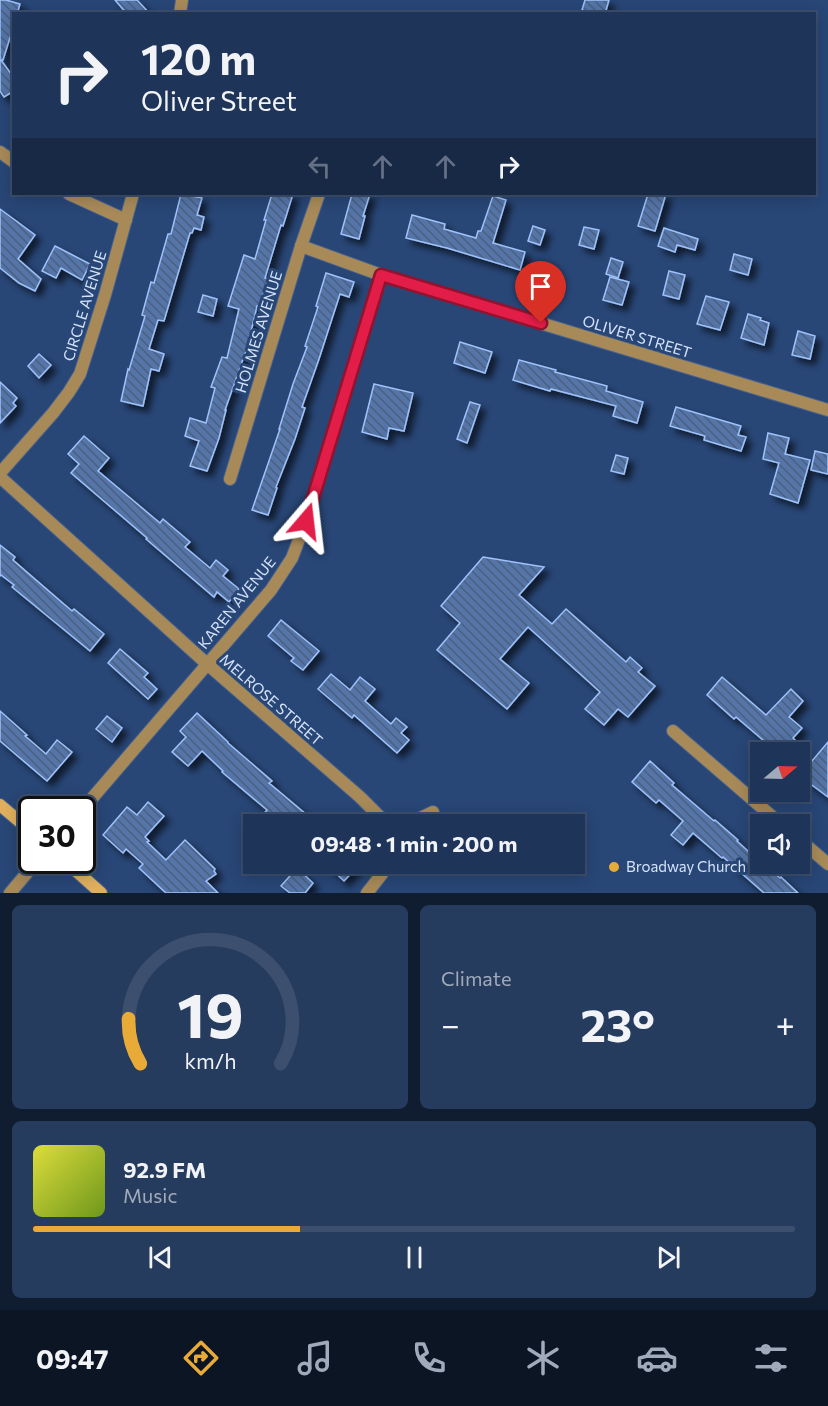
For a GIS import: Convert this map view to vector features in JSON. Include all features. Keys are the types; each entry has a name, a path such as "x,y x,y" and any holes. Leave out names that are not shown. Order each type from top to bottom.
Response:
{"street":[{"path":"71,195 126,220"},
{"name":"CIRCLE AVENUE","path":"0,475 53,413 80,374 133,195"},
{"name":"HOLMES AVENUE","path":"230,479 319,195"},
{"name":"OLIVER STREET","path":"301,246 381,275 828,410"},
{"name":"KAREN AVENUE","path":"94,796 271,590 292,558 313,501 381,275"},
{"name":"MELROSE STREET","path":"0,475 206,663 377,814"},
{"path":"673,731 769,814"},
{"path":"0,805 18,820"},
{"path":"429,814 433,812"},
{"path":"810,849 828,864"},
{"path":"10,893 26,874"},
{"path":"80,874 101,893"},
{"path":"367,893 382,874"}],"building":[{"path":"0,0 6,0 20,4 18,12 12,12 12,31 3,60 1,60 12,75 12,92 4,97 0,91"},
{"path":"115,0 137,0 148,12 125,12"},
{"path":"585,0 609,0 606,12 582,10"},
{"path":"181,195 202,198 197,215 204,217 201,230 194,228 190,233 164,321 158,320 149,349 164,354 159,371 151,369 143,406 121,401 128,369 145,316 142,315 151,282 154,283 168,234 171,234"},
{"path":"272,195 293,195 283,226 281,225 265,278 268,279 259,307 257,306 248,345 207,471 190,466 199,441 185,436 190,418 206,423 215,388 211,387 222,357 227,358 239,309 228,306 244,255 255,259 266,220 264,220"},
{"path":"352,195 370,195 359,239 341,234"},
{"path":"648,195 666,195 655,231 638,226"},
{"path":"493,196 506,200 493,243 525,252 520,270 406,238 412,215 445,224 444,229 476,238 478,231 481,231"},
{"path":"0,209 35,235 18,259 41,279 35,291 19,283 0,268"},
{"path":"533,226 545,230 540,245 528,241"},
{"path":"584,227 599,230 594,249 579,245"},
{"path":"664,228 698,239 695,250 677,245 675,252 658,246"},
{"path":"55,246 90,264 82,280 61,268 56,278 42,271"},
{"path":"734,254 752,259 748,275 730,270"},
{"path":"611,258 623,262 618,278 606,274"},
{"path":"669,271 685,275 679,299 663,295"},
{"path":"326,273 354,282 349,297 340,294 302,407 305,408 295,439 276,487 268,515 252,510 307,347 305,346"},
{"path":"610,277 629,282 622,305 603,300"},
{"path":"203,295 217,299 213,316 198,312"},
{"path":"706,296 729,302 720,330 697,324"},
{"path":"748,314 769,323 764,345 741,338"},
{"path":"798,331 815,336 810,359 792,355"},
{"path":"460,342 492,352 485,373 454,363"},
{"path":"39,354 51,365 39,378 28,366"},
{"path":"519,360 607,386 606,391 643,402 637,423 613,416 616,406 513,380"},
{"path":"0,382 17,398 13,403 16,406 0,423"},
{"path":"374,384 413,393 404,431 389,428 387,439 362,432"},
{"path":"470,402 480,405 467,443 457,439"},
{"path":"676,407 741,426 738,435 746,437 741,451 704,440 705,436 670,426"},
{"path":"768,433 789,438 785,454 810,460 798,503 770,494 779,463 763,459"},
{"path":"84,436 109,458 98,471 160,523 163,519 190,542 185,547 210,568 216,560 228,570 223,576 239,589 229,602 217,592 214,597 71,473 79,464 68,454"},
{"path":"815,451 828,454 828,474 811,470"},
{"path":"616,455 628,458 624,474 611,471"},
{"path":"0,545 15,557 13,560 72,611 74,609 104,634 90,651 12,587 14,585 0,576"},
{"path":"483,557 544,567 519,595 552,624 566,609 626,662 630,657 642,668 638,672 655,686 628,717 618,709 604,725 585,709 600,692 528,627 500,659 529,683 507,709 437,650 460,623 441,606"},
{"path":"281,620 319,651 303,670 291,661 294,658 268,636"},
{"path":"120,649 148,673 144,677 157,689 148,699 108,663"},
{"path":"331,674 350,690 360,677 375,689 365,701 391,724 396,718 407,727 401,733 409,740 397,753 354,715 352,718 318,689"},
{"path":"722,677 766,715 791,689 803,701 789,717 802,728 793,738 795,742 765,742 707,695"},
{"path":"0,711 46,754 57,740 72,752 47,781 0,741"},
{"path":"197,713 272,781 269,783 306,814 263,814 267,810 222,772 202,751 188,766 172,752 186,737 180,731"},
{"path":"107,716 122,728 112,742 96,729"},
{"path":"828,742 828,797 810,784 810,759 812,761"},
{"path":"650,761 674,783 672,785 738,840 750,853 750,874 775,874 798,893 764,893 693,833 683,845 671,835 683,821 659,800 656,803 632,782"},
{"path":"148,802 164,816 145,837 149,841 147,842 166,860 185,840 215,869 216,874 206,881 218,893 166,893 139,868 143,864 126,849 123,853 103,835 127,807 137,815"},
{"path":"292,874 303,874 313,883 305,893 290,893 281,886"},
{"path":"337,874 351,874 344,881"}],"place":[{"name":"Broadway Church","path":"614,867"}],"route":[{"path":"306,521 381,275 541,323"}]}
